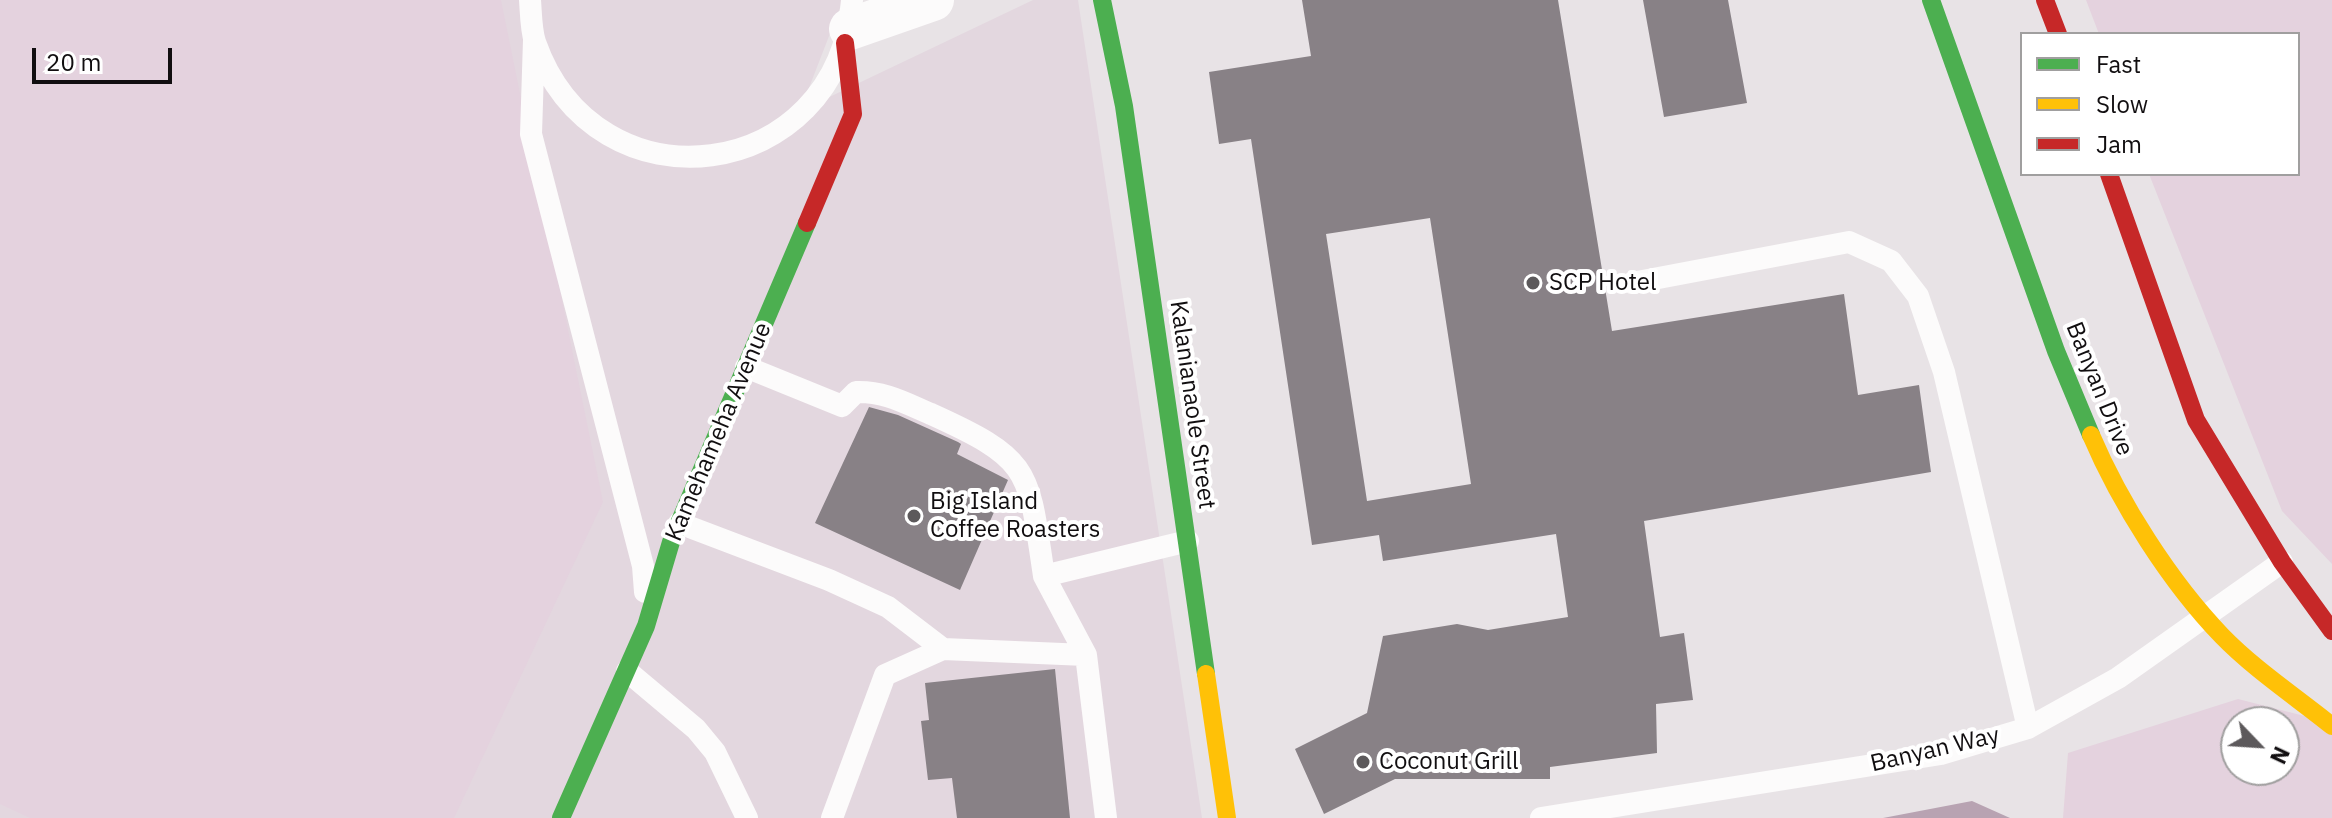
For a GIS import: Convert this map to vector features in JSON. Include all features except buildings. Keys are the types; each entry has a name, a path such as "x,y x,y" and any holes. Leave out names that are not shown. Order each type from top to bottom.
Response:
{"street":[{"path":"849,24 933,0"},
{"name":"Kalanianaole Street","path":"1102,0 1124,106 1227,818"},
{"name":"Banyan Drive","path":"1931,0 2079,414 2108,474 2180,586 2223,637 2332,726"},
{"path":"2045,0 2057,32"},
{"name":"Kamehameha Avenue","path":"561,818 646,626 679,523 853,114 849,24"},
{"path":"2110,176 2196,420 2282,562 2332,631"}],"lane":[{"path":"530,0 534,40 531,134 643,566 646,626"},
{"path":"534,40 554,84 587,121 629,147 676,158 726,155 772,137 810,106 835,71 849,24"},
{"path":"1632,283 1849,242 1891,261 1918,296 1944,372 2028,728"},
{"path":"746,367 842,406 856,392 878,391 983,437 1011,457 1031,491 1044,576 1086,655 1106,818"},
{"path":"679,523 829,580 888,607 943,649"},
{"path":"1044,576 1188,541"},
{"name":"Banyan Way","path":"1541,818 1941,754 2028,728 2118,678 2207,618 2282,562"},
{"path":"832,818 885,675 943,649 1086,655"},
{"path":"627,671 696,729 715,752 747,818"}],"shaded area":[{"path":"0,0 843,0 800,111 1033,0 1078,0 1202,818 0,818"},
{"path":"0,0 501,0 603,502 454,818 30,818 0,804"},
{"path":"2086,0 2332,0 2332,564 2282,511 2150,176 2300,176 2300,32 2098,32"},
{"path":"2238,699 2265,706 2220,706 2220,786 2300,786 2300,715 2332,726 2332,818 2063,818 2068,753"},
{"path":"1972,801 2010,818 1883,818"}],"traffic: fast":[{"path":"1102,0 1124,106 1206,674"},
{"path":"1931,0 2056,351 2091,435"},
{"path":"561,818 646,626 671,542 807,223"}],"traffic: slow":[{"path":"2091,435 2131,514 2165,567 2203,615 2248,660 2332,726"},
{"path":"1206,674 1227,818"}],"traffic: jam":[{"path":"2045,0 2057,32"},
{"path":"807,223 853,114 845,43"},
{"path":"2110,176 2196,420 2282,562 2332,631"}],"place":[{"name":"SCP Hotel","path":"1533,283"},
{"name":"Big Island Coffee Roasters","path":"914,516"},
{"name":"Coconut Grill","path":"1363,762"}]}
